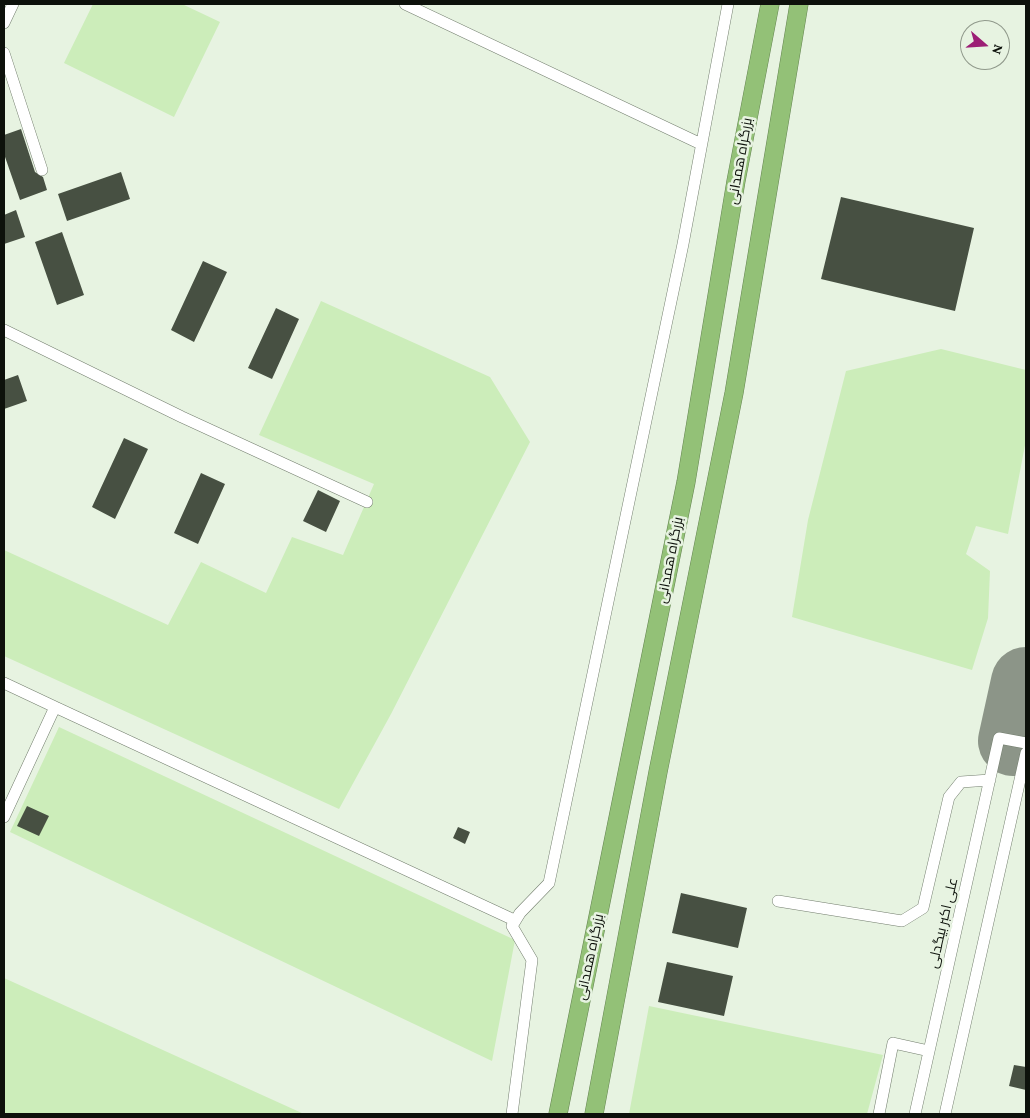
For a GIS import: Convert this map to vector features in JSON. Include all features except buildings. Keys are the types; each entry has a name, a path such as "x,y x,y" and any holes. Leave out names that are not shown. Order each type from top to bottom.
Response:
{"highway":[{"name":"بزرگراه همدانی","path":"559,1109 686,482 736,181 770,4"},
{"path":"594,1114 658,772 734,393 799,4"}],"lane":[{"path":"4,24 13,4"},
{"path":"405,4 701,144"},
{"path":"512,1114 532,960 512,926 520,912 549,883 683,244 728,4"},
{"path":"4,53 42,170"},
{"path":"4,330 188,420 367,502"},
{"path":"4,682 512,919"},
{"path":"4,817 55,707"},
{"name":"علی اکبر بیگدلی","path":"915,1114 999,738 1026,743"},
{"path":"945,1114 1026,753"},
{"path":"778,900 902,921 923,908 949,797 961,782 990,780"},
{"path":"878,1114 892,1043 929,1051"}],"green space":[{"path":"93,4 182,4 220,22 174,117 64,63"},
{"path":"321,301 490,377 530,442 391,714 339,809 4,656 4,550 168,625 201,562 266,593 292,537 343,555 374,484 259,435"},
{"path":"941,349 1026,370 1026,440 1008,534 976,526 966,554 990,571 988,618 972,670 792,617 808,520 846,371"},
{"path":"59,727 515,940 492,1061 10,832"},
{"path":"4,978 304,1114 4,1114"},
{"path":"649,1006 883,1055 867,1114 629,1114"}],"runway":[{"path":"1013,741 1026,682"}]}
